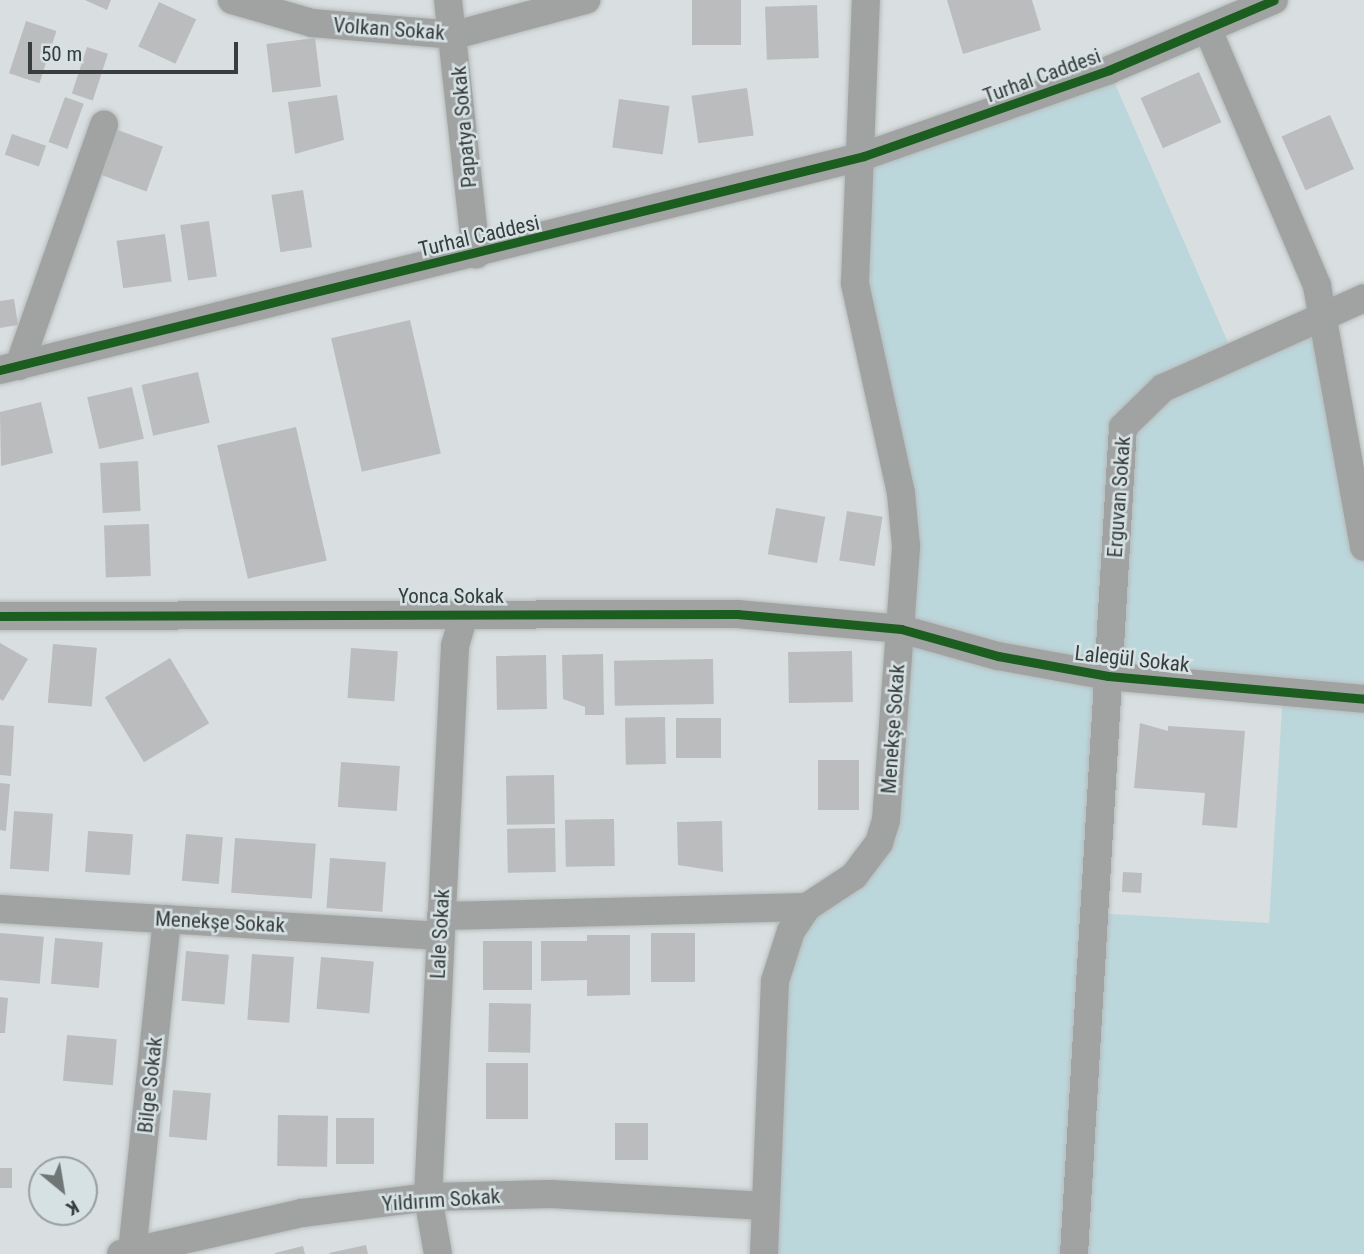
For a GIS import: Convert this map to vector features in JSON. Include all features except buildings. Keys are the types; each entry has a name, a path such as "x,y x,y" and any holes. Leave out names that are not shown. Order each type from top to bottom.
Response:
{"street":[{"name":"Volkan Sokak","path":"232,0 312,23 455,35 586,0"},
{"name":"Papatya Sokak","path":"448,0 455,35 476,254"},
{"name":"Menekşe Sokak","path":"0,909 167,919 440,926 807,907 853,876 879,843 901,629 906,546 901,493 855,283 864,156 866,0"},
{"name":"Turhal Caddesi","path":"10,368 864,156 1208,30 1275,0"},
{"path":"1208,30 1317,286 1364,547"},
{"path":"10,368 104,125"},
{"name":"Erguvan Sokak","path":"1074,1254 1123,427 1163,388 1364,298"},
{"name":"Lale Sokak","path":"438,1254 428,1197 455,646 464,614"},
{"name":"Yonca Sokak","path":"0,616 737,614 901,629"},
{"name":"Lalegül Sokak","path":"901,629 998,656 1108,676 1364,699"},
{"path":"764,1254 775,982 791,931 807,907"},
{"name":"Bilge Sokak","path":"127,1253 167,919"},
{"name":"Yıldırım Sokak","path":"127,1253 302,1213 428,1197 551,1194 766,1206"}],"shaded area":[{"path":"1109,70 1234,356 1323,316 1364,547 1364,1254 775,1254 782,955 869,861 906,546 867,355 864,156","holes":["1108,676 1283,691 1269,923 1095,913"]}],"cycle path":[{"path":"0,370 864,156 1109,70 1274,0"},
{"path":"0,616 737,614 901,629 998,656 1108,676 1364,699"}]}
